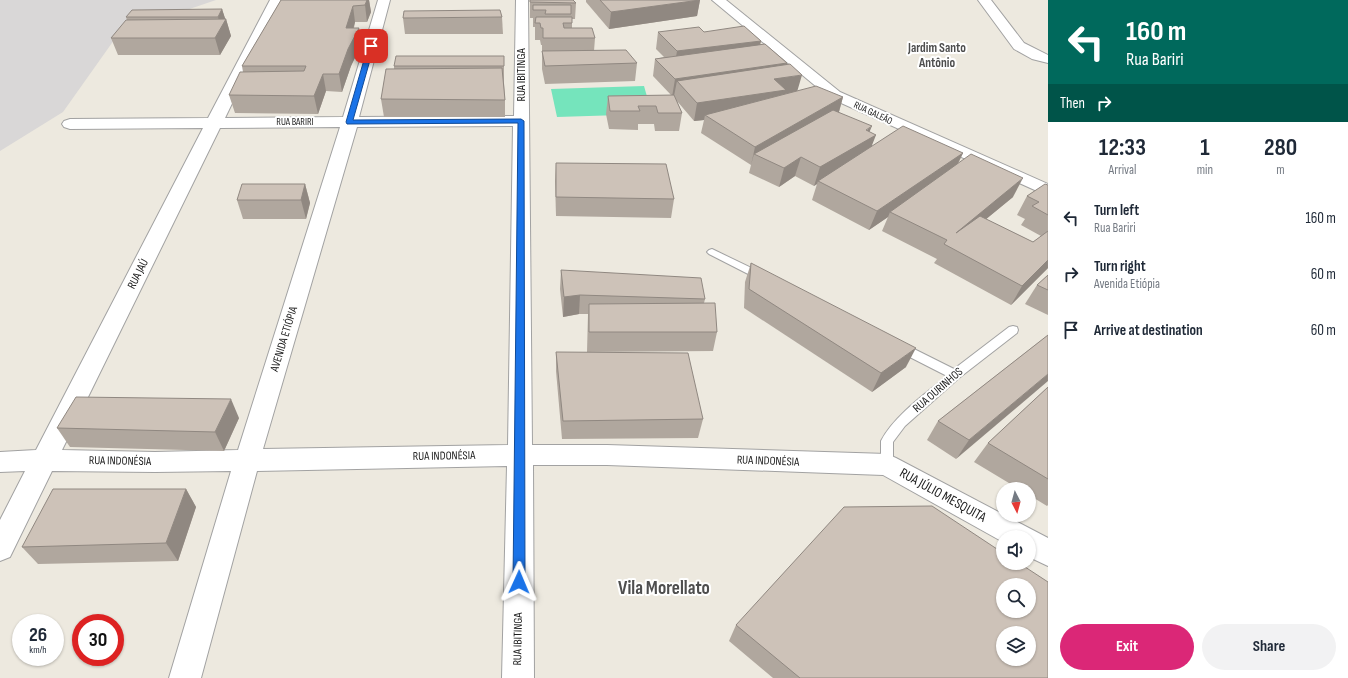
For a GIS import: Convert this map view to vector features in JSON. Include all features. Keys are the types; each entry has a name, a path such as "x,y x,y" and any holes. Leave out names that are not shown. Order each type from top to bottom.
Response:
{"street":[{"name":"RUA JAÚ","path":"0,548 276,0"},
{"name":"AVENIDA ETIÓPIA","path":"185,678 247,460 350,122 384,0"},
{"name":"RUA IBITINGA","path":"518,678 522,0"},
{"name":"RUA GALEÃO","path":"718,0 835,95 1048,191"},
{"path":"984,0 1019,46 1032,54 1048,59"},
{"name":"RUA BARIRI","path":"70,124 521,121"},
{"name":"RUA INDONÉSIA","path":"0,462 45,460 155,462 520,455 607,456 887,465"},
{"name":"RUA JÚLIO MESQUITA","path":"887,465 1006,530"},
{"path":"1036,546 1048,553"}],"lane":[{"path":"712,252 770,281"},
{"name":"RUA OURINHOS","path":"887,465 887,441 901,423 955,375 1013,330"},
{"path":"891,342 955,375"}],"shaded area":[{"path":"0,0 216,0 119,33 63,112 0,151"}],"green space":[{"path":"644,86 652,114 557,117 551,89"}],"building":[{"path":"281,0 367,0 365,5 353,6 346,28 359,28 348,49 339,74 323,74 314,96 229,95 240,72 304,71 306,66 242,66"},
{"path":"530,0 573,0 576,3 530,2"},
{"path":"600,0 700,0 611,12"},
{"path":"533,5 571,5 571,14 545,14 546,10 533,10"},
{"path":"222,9 218,17 126,17 132,10"},
{"path":"500,10 502,17 403,18 404,11"},
{"path":"536,17 572,17 572,23 563,23 564,28 592,28 595,38 543,38 543,28 541,28 540,23 535,23"},
{"path":"226,19 215,38 111,38 126,20"},
{"path":"744,26 761,41 677,51 658,32 699,27 704,32"},
{"path":"765,44 787,63 675,79 655,59"},
{"path":"626,50 637,63 545,66 542,51"},
{"path":"396,56 504,56 504,66 394,66"},
{"path":"790,64 802,75 774,79 786,90 697,103 677,81"},
{"path":"502,68 505,100 381,99 386,69"},
{"path":"816,86 843,97 755,147 705,115"},
{"path":"674,95 682,113 658,113 656,106 638,106 640,111 610,111 608,96"},
{"path":"833,110 872,126 866,130 876,135 820,167 801,157 784,168 754,154"},
{"path":"903,126 963,153 877,211 818,181"},
{"path":"971,154 1023,178 956,233 980,216 1033,242 1048,231 1048,260 1022,286 944,244 947,240 890,212"},
{"path":"556,163 666,164 674,199 556,197"},
{"path":"242,184 305,184 301,200 237,200"},
{"path":"1045,184 1048,185 1048,215 1032,206 1039,202 1027,196"},
{"path":"751,263 916,348 881,373 749,289"},
{"path":"561,270 701,278 705,299 580,295 564,297"},
{"path":"1048,275 1048,290 1037,285"},
{"path":"715,303 717,332 589,332 589,304"},
{"path":"1048,335 1048,374 969,440 938,421"},
{"path":"556,352 688,353 703,419 563,421"},
{"path":"1048,387 1048,479 988,443"},
{"path":"76,397 231,399 215,432 57,428"},
{"path":"53,489 186,489 166,543 22,547"},
{"path":"932,506 996,548 996,570 1030,570 1048,582 1048,678 800,678 736,625 844,507"}],"district":[{"name":"Jardim Santo Antônio","path":"937,56"},
{"name":"Vila Morellato","path":"664,588"}],"route":[{"path":"371,46 350,122 521,121 519,582"}]}
